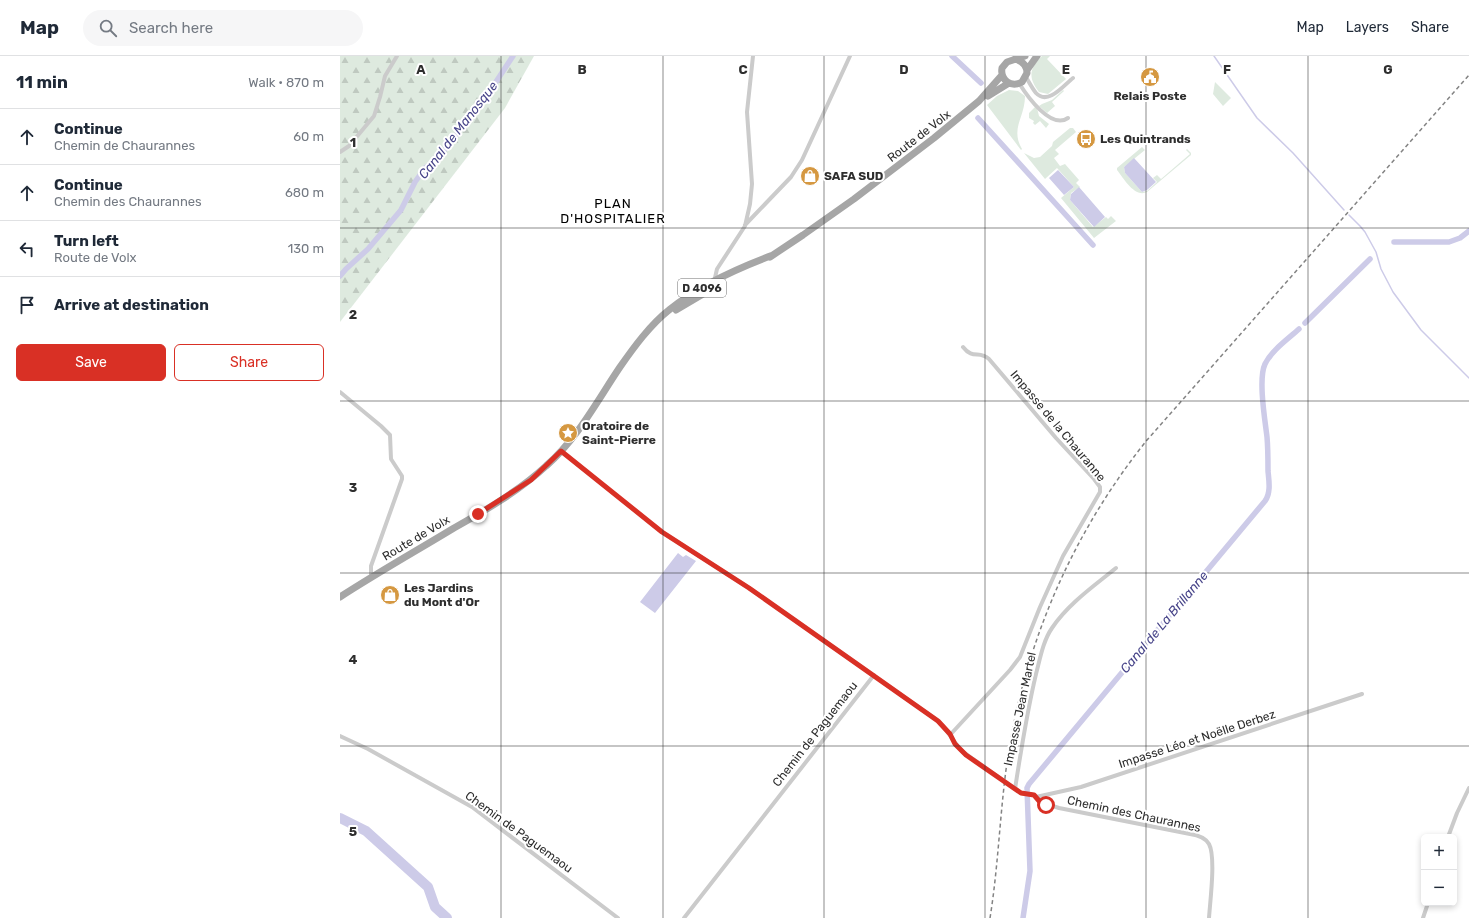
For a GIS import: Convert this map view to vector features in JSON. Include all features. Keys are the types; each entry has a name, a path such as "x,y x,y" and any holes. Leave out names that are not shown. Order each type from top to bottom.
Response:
{"main road":[{"path":"1025,56 1011,60 1004,64 1002,68 1002,75 1009,83 1019,83 1037,56"},
{"path":"1015,59 1023,63 1026,73"},
{"name":"Route de Volx","path":"979,101 1002,75"},
{"name":"Route de Volx","path":"643,337 686,303 756,266 803,235 854,199 934,138 979,101 1009,83"},
{"name":"Route de Volx","path":"340,597 531,480 561,451 588,418 620,368 643,337 668,310 688,296 714,282 756,261 773,255"}],"street":[{"path":"340,152 349,146 374,116 380,97 384,76 397,56"},
{"path":"745,226 751,194 747,120 753,56"},
{"path":"686,303 690,298 712,285 717,269 745,226 791,177 802,160 850,56"},
{"path":"1026,73 1037,94 1044,97 1052,96 1073,78"},
{"path":"1019,83 1036,105 1049,118 1058,121 1068,118"},
{"name":"Impasse de la Chauranne","path":"950,734 1010,670 1020,657 1063,556 1100,492 1100,487 1094,479 1056,438 989,359 983,355 970,354 963,347"},
{"path":"340,392 390,435 391,459 402,476 371,566 371,578"},
{"path":"561,451 662,532 749,588 938,721 950,734 955,744 966,755 1015,789"},
{"name":"Impasse Jean Martel","path":"1015,789 1027,714 1039,662 1049,634 1055,623 1074,604 1116,568"},
{"name":"Chemin de Paguemaou","path":"684,918 874,675"},
{"name":"Impasse Léo et Noëlle Derbez","path":"1036,797 1081,787 1362,694"},
{"name":"Chemin de Paguemaou","path":"340,736 368,749 472,807 618,918"},
{"path":"1449,834 1469,788"},
{"name":"Chemin des Chaurannes","path":"1015,789 1025,794 1030,794 1043,803 1059,808 1190,834 1203,838 1209,845 1212,858 1209,918"},
{"path":"1424,918 1427,906"}],"green space":[{"path":"340,56 534,56 505,108 340,322"},
{"path":"1042,56 1050,56 1047,59 1066,79 1048,94 1039,92 1035,87 1032,77 1032,69"},
{"path":"1215,82 1231,98 1223,106 1213,94"},
{"path":"1009,90 1018,91 1025,96 1017,135 1022,149 1021,150 987,105 997,96"},
{"path":"1063,90 1064,91 1052,102 1055,106 1047,113 1039,106 1052,100"},
{"path":"1035,107 1037,108 1039,116 1049,124 1046,128 1040,121 1035,125 1033,123 1034,121 1029,118 1029,113"},
{"path":"1070,128 1073,128 1076,132 1055,150 1059,154 1054,158 1060,166 1065,164 1079,180 1076,183 1080,187 1071,193 1070,200 1093,227 1106,217 1108,219 1111,216 1116,221 1094,238 1061,198 1074,187 1057,168 1045,179 1024,153 1034,158 1040,157 1052,146 1053,142"},
{"path":"1142,147 1145,150 1124,167 1125,173 1142,192 1147,191 1157,182 1153,178 1157,175 1161,179 1190,154 1186,150 1187,149 1191,155 1147,192 1143,193 1130,187 1117,170 1117,168"}],"water":[{"path":"1134,158 1156,182 1147,190 1142,192 1125,173 1124,167"},
{"path":"1058,170 1074,187 1064,195 1049,178"},
{"path":"1079,187 1105,217 1094,227 1070,200 1071,194"},
{"path":"678,553 683,557 686,555 696,561 655,613 640,602"}],"waterway":[{"name":"Canal de Manosque","path":"340,276 368,249 401,210 415,182 425,168 436,160 452,141 488,94 513,56"},
{"path":"952,56 981,83"},
{"path":"1214,56 1257,118 1293,153 1344,210"},
{"path":"978,118 1093,245"},
{"path":"1349,215 1365,232 1376,252 1381,269 1393,292 1421,330 1469,378"},
{"name":"Canal de La Brillanne","path":"1394,242 1449,242 1460,238 1469,231"},
{"name":"Canal de La Brillanne","path":"1305,323 1370,259"},
{"name":"Canal de La Brillanne","path":"1023,918 1030,871 1027,788 1267,498 1269,483 1262,389 1263,371 1265,364 1272,354 1299,329"},
{"path":"340,818 366,831 428,887 435,907 447,918"}],"railway":[{"path":"990,918 996,876 1001,812 1009,749 1017,707 1028,665 1058,586 1077,547 1098,510 1121,474 1147,440 1469,75"}],"place":[{"name":"Relais Poste","path":"1150,77"},
{"name":"Les Quintrands","path":"1086,139"},
{"name":"SAFA SUD","path":"810,176"},
{"name":"Oratoire de Saint-Pierre","path":"568,433"},
{"name":"Les Jardins du Mont d'Or","path":"390,595"}],"district":[{"name":"PLAN D'HOSPITALIER","path":"613,210"}],"route":[{"path":"478,514 531,480 561,451 662,532 749,588 938,721 950,734 955,744 966,755 1021,793 1034,795 1040,802 1046,805"}]}
